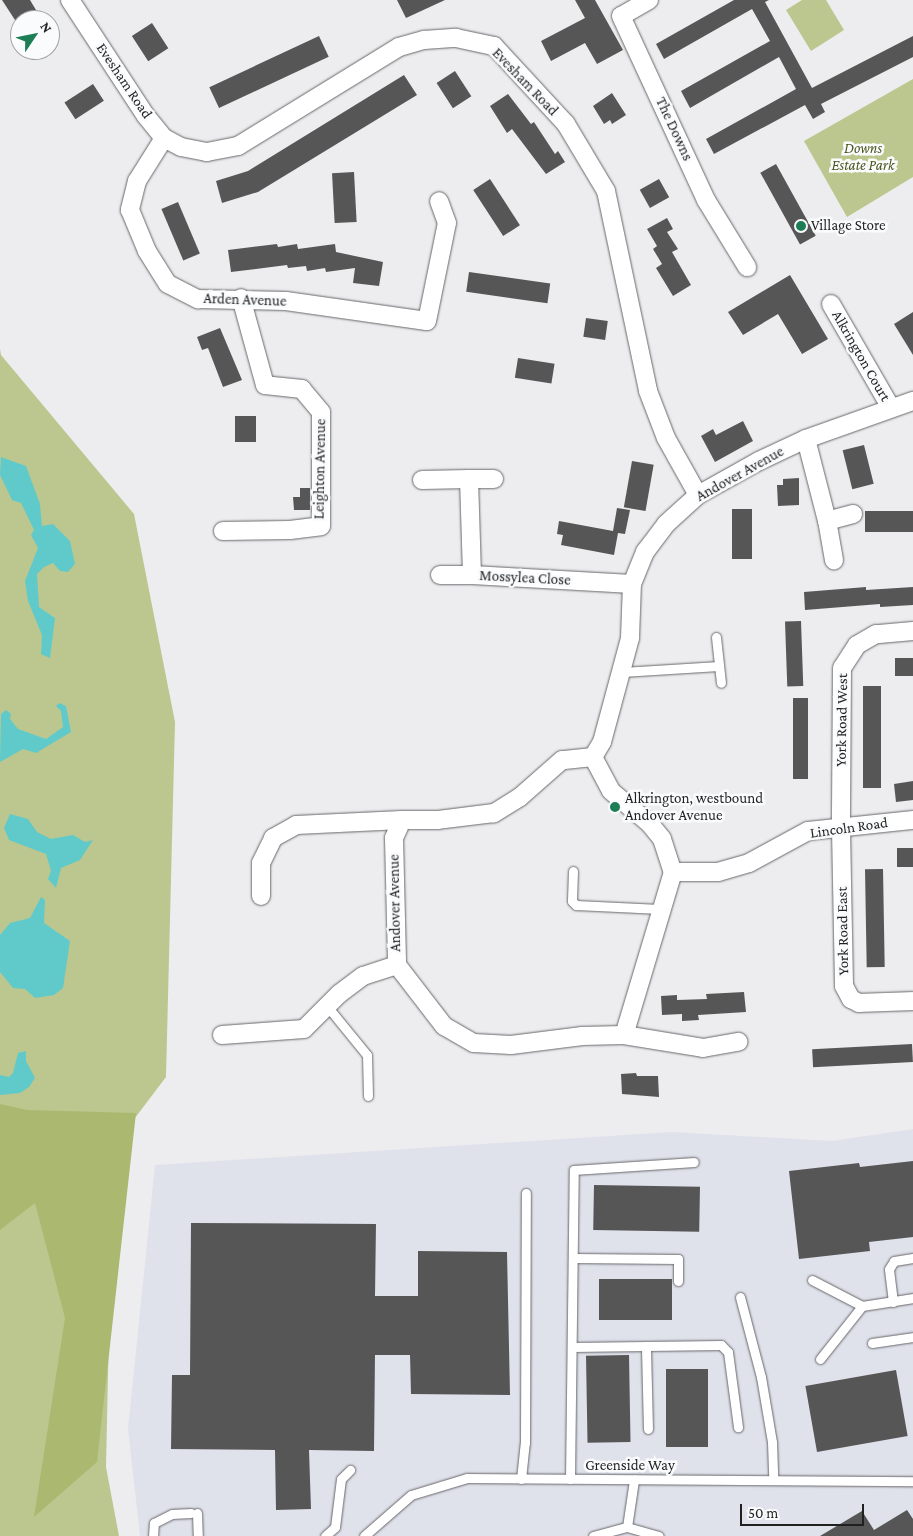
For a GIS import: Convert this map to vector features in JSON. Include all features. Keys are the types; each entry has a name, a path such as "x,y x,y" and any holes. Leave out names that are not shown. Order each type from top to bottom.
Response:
{"street":[{"name":"Evesham Road","path":"70,0 146,116 164,138 181,147 207,152 238,146 399,47 424,40 456,38 494,46 566,124 606,191 648,391 666,438 698,494"},
{"name":"The Downs","path":"649,0 621,16 706,200 747,267"},
{"name":"Arden Avenue","path":"164,138 136,181 130,210 147,251 168,284 198,299 241,298 286,301 427,321 447,223 439,202"},
{"name":"Leighton Avenue","path":"223,531 322,526 321,412 302,389 265,385 241,298"},
{"name":"Alkrington Court","path":"831,304 891,408"},
{"name":"Andover Avenue","path":"593,756 602,742 630,638 632,584 645,552 666,524 698,494 806,439 913,401"},
{"path":"806,439 827,520 834,560"},
{"name":"Mossylea Close","path":"469,479 472,574 632,584"},
{"path":"422,480 494,479"},
{"path":"827,520 853,514"},
{"path":"440,575 472,574"},
{"name":"York Road West","path":"842,829 842,668 857,645 876,634 913,631"},
{"path":"261,896 261,863 273,838 296,825 438,820 494,813 520,797 562,760 593,756 611,791 650,824 662,839 673,872 660,909 624,1035"},
{"name":"Andover Avenue","path":"402,820 394,838 397,965 444,1026 474,1043 511,1044 582,1036 624,1035 703,1048 738,1042"},
{"name":"Lincoln Road","path":"673,872 718,872 749,863 808,832 913,820"},
{"name":"York Road East","path":"842,829 844,986 851,998 859,1003 913,1001"},
{"path":"222,1035 304,1029 327,1006 363,976 397,965"}],"lane":[{"path":"716,638 721,683"},
{"path":"622,672 719,666"},
{"path":"573,871 572,901 576,905 660,909"},
{"path":"327,1006 367,1055 368,1096"},
{"path":"570,1479 574,1170 694,1162"},
{"path":"521,1479 525,1436 526,1193"},
{"path":"573,1258 678,1259 678,1281"},
{"path":"893,1302 889,1269 894,1261 913,1258"},
{"path":"812,1280 862,1306 913,1298"},
{"path":"740,1297 761,1377 772,1442 773,1480"},
{"path":"820,1359 862,1306"},
{"path":"872,1343 913,1337"},
{"path":"572,1348 721,1345 728,1352 738,1427"},
{"path":"646,1348 648,1429"},
{"path":"325,1536 335,1527 341,1479 350,1470"},
{"name":"Greenside Way","path":"364,1536 411,1495 467,1478 913,1481"},
{"path":"627,1527 634,1480"},
{"path":"153,1536 154,1523 172,1514 194,1513 198,1536"},
{"path":"593,1536 627,1527 659,1536"}],"shaded area":[{"path":"913,1129 913,1536 140,1536 128,1429 155,1165 672,1132 832,1141"}],"green space":[{"path":"802,0 826,0 844,30 811,51 786,10"},
{"name":"Downs Estate Park","path":"913,79 913,177 847,217 804,141"},
{"path":"0,349 1,355 134,514 175,722 166,1077 113,1147 106,1467 119,1536 0,1536"},
{"path":"0,1104 27,1110 136,1113 97,1462 34,1517 65,1318 35,1203 0,1230"}],"water":[{"path":"1,457 26,466 40,504 42,526 53,524 70,541 75,564 68,572 60,571 53,563 44,567 37,574 39,607 55,618 50,658 41,654 42,635 28,601 25,581 38,548 31,535 34,530 21,503 12,500 0,475"},
{"path":"59,703 66,706 71,732 36,753 23,749 0,762 1,714 6,710 11,714 10,719 18,729 46,739 63,727 61,711 56,706"},
{"path":"10,814 28,819 37,832 51,839 73,835 85,842 93,840 80,860 61,868 56,888 48,879 51,871 46,854 9,840 4,828"},
{"path":"41,897 45,900 44,923 70,941 63,988 54,995 35,998 25,989 13,988 0,972 0,935 10,923 30,918"},
{"path":"26,1051 26,1061 35,1078 29,1087 20,1093 0,1095 0,1075 9,1077 13,1073 18,1053"}],"building":[{"path":"2,0 30,0 36,10 10,10 10,12"},
{"path":"397,0 445,0 406,18"},
{"path":"575,0 595,0 623,50 597,64 585,43 551,61 541,41 585,18"},
{"path":"734,0 769,0 765,2 812,88 913,36 913,57 821,104 825,112 813,119 805,105 714,154 706,139 796,89 779,57 690,108 681,91 770,41 752,9 664,59 656,44"},
{"path":"152,23 168,48 148,61 132,36"},
{"path":"319,36 329,57 219,108 209,87"},
{"path":"455,71 471,96 453,108 437,83"},
{"path":"404,75 417,95 258,192 222,203 216,181 248,171"},
{"path":"93,84 104,101 75,119 64,103"},
{"path":"612,93 626,115 612,124 610,120 604,124 593,106"},
{"path":"508,94 531,124 534,122 555,154 558,151 565,162 546,174 512,129 507,133 490,106"},
{"path":"776,164 816,236 800,244 760,173"},
{"path":"354,172 357,222 335,223 332,173"},
{"path":"490,179 520,225 503,236 473,190"},
{"path":"659,179 669,197 650,208 640,190"},
{"path":"178,202 200,254 183,261 161,209"},
{"path":"667,218 673,229 667,232 678,249 672,252 691,285 673,296 656,268 662,264 653,249 657,246 647,229"},
{"path":"277,244 278,247 297,244 298,249 335,244 336,252 383,262 379,286 353,283 355,268 326,272 325,268 307,271 306,266 288,268 287,265 231,272 228,250"},
{"path":"469,272 550,283 547,303 466,292"},
{"path":"790,275 828,339 802,354 778,314 743,335 728,312"},
{"path":"913,312 913,355 894,324"},
{"path":"586,318 608,321 605,340 583,337"},
{"path":"220,328 242,380 223,387 208,348 202,350 197,337"},
{"path":"518,358 555,364 551,384 515,378"},
{"path":"235,416 256,416 256,442 235,442"},
{"path":"743,421 753,441 715,462 701,436 713,429 716,435"},
{"path":"864,445 874,484 852,489 843,450"},
{"path":"632,461 654,465 646,511 624,507"},
{"path":"799,478 799,505 778,506 777,485 783,485 783,479"},
{"path":"300,488 310,488 310,510 294,510 293,497 300,497"},
{"path":"617,508 630,510 625,534 618,533 614,555 561,545 563,535 557,534 559,521 613,531"},
{"path":"732,509 752,509 752,559 732,559"},
{"path":"865,511 913,511 913,532 865,532"},
{"path":"866,587 866,590 913,587 913,605 880,607 880,604 805,610 804,592"},
{"path":"801,621 803,686 787,687 785,622"},
{"path":"895,658 913,658 913,676 895,676"},
{"path":"863,686 881,686 881,788 863,788"},
{"path":"793,698 808,698 808,779 793,779"},
{"path":"913,781 913,800 896,802 894,784"},
{"path":"897,848 913,848 913,867 897,867"},
{"path":"865,869 883,869 885,967 867,967"},
{"path":"744,992 746,1012 698,1015 699,1020 682,1021 682,1014 662,1015 661,996 677,995 677,1000 707,999 706,994"},
{"path":"912,1044 913,1062 813,1067 812,1049"},
{"path":"636,1073 637,1076 658,1076 659,1097 622,1094 621,1074"},
{"path":"913,1161 913,1237 869,1242 870,1251 799,1259 789,1171 859,1163 860,1167"},
{"path":"594,1185 700,1187 699,1232 593,1230"},
{"path":"191,1223 376,1224 375,1296 418,1296 418,1251 507,1252 510,1395 411,1394 410,1355 375,1355 374,1451 309,1450 311,1509 276,1510 275,1450 171,1449 172,1375 190,1375"},
{"path":"599,1279 672,1279 672,1320 599,1320"},
{"path":"629,1355 631,1442 588,1443 586,1356"},
{"path":"666,1369 708,1369 708,1447 666,1447"},
{"path":"896,1370 908,1436 817,1452 805,1386"},
{"path":"907,1510 913,1519 913,1536 820,1536 862,1511 874,1530"}],"place":[{"name":"Village Store","path":"801,226"},
{"name":"Alkrington, westbound Andover Avenue","path":"615,807"}]}
